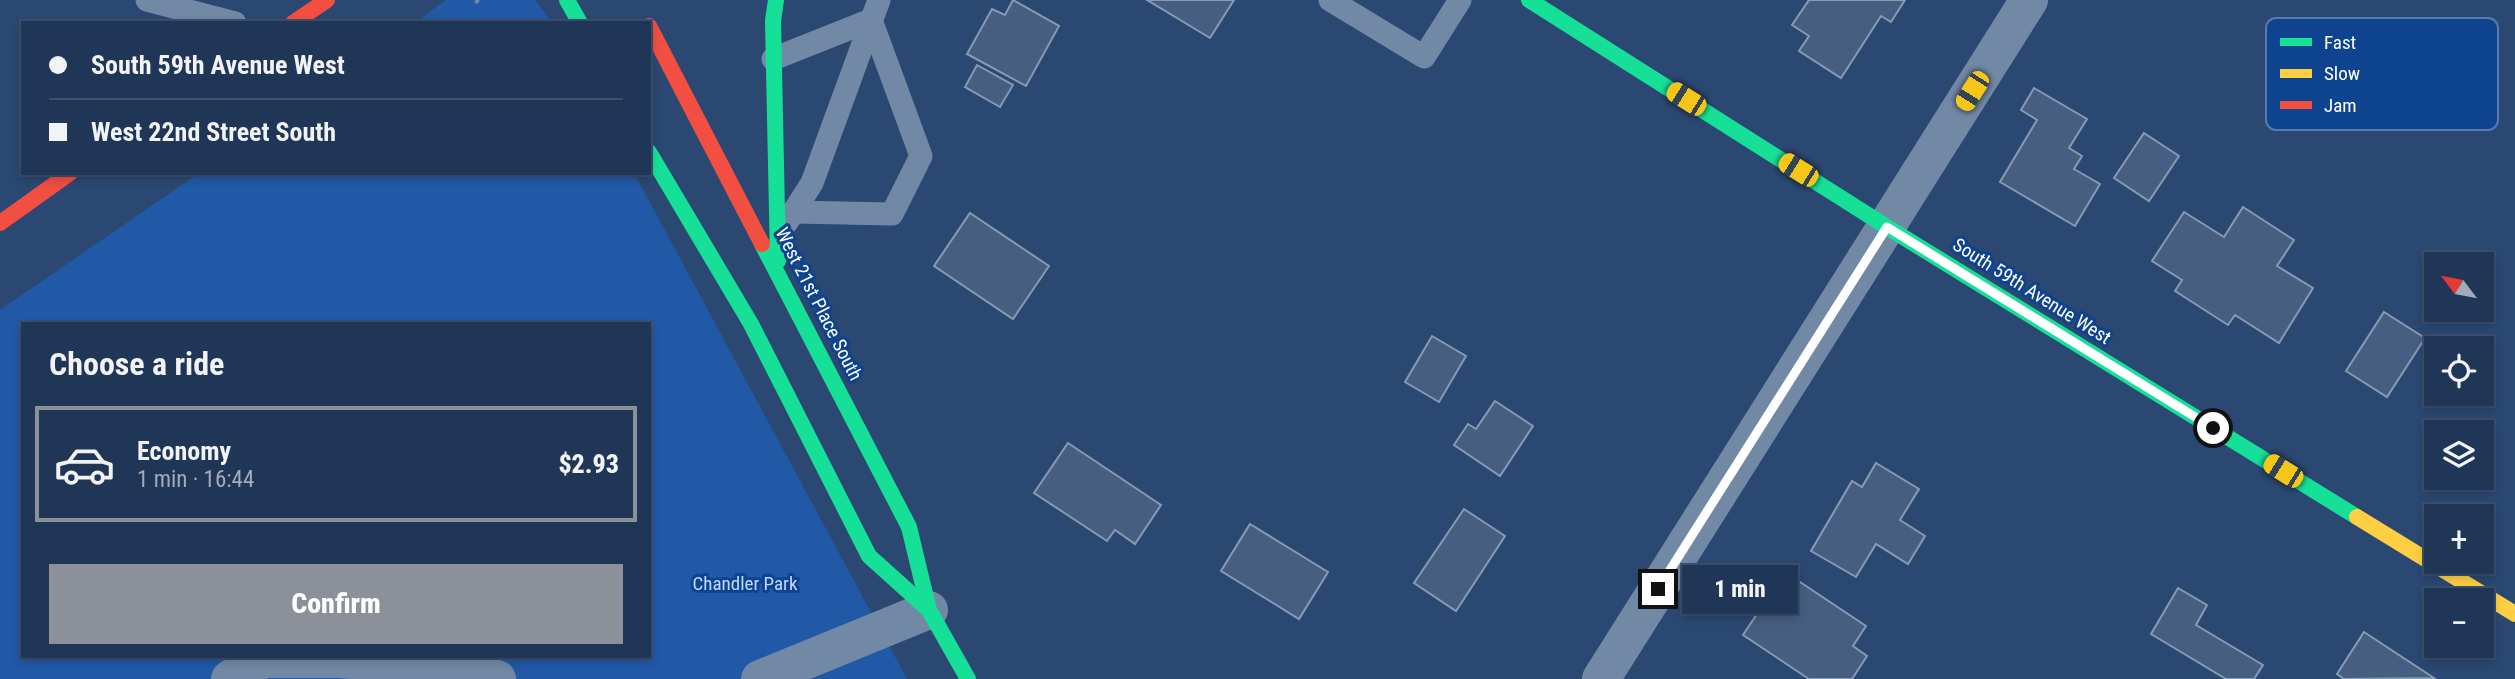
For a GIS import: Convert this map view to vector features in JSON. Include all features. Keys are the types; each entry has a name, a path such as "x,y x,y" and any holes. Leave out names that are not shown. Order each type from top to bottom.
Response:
{"street":[{"path":"296,21 327,0"},
{"path":"567,0 579,21"},
{"path":"776,0 773,59 778,270"},
{"name":"South 59th Avenue West","path":"1529,0 1887,227 2515,614"},
{"path":"1601,679 2029,0"},
{"name":"West 21st Place South","path":"651,29 909,527 929,610 968,679"},
{"name":"West 21st Place South","path":"651,155 751,324 869,556 929,610"},
{"path":"0,223 67,175"},
{"path":"760,679 929,610"},
{"path":"230,679 263,659 339,659 419,665 497,679"}],"lane":[{"path":"147,0 227,21"},
{"path":"1331,0 1424,57 1460,0"},
{"path":"773,59 875,10"},
{"path":"793,212 892,214 922,156 875,10"},
{"path":"777,236 812,183 875,10"}],"path":[{"path":"476,0 480,5"}],"green space":[{"path":"446,0 535,0 551,21 417,21"},
{"name":"Chandler Park","path":"196,175 635,175 907,679 0,679 0,310"}],"building":[{"path":"1013,0 1059,26 1026,86 967,54 992,9 1005,15"},
{"path":"1147,0 1234,0 1210,38"},
{"path":"1809,0 1905,0 1891,22 1881,16 1841,78 1799,51 1809,36 1792,25"},
{"path":"977,65 1013,85 1000,107 965,87"},
{"path":"2034,88 2087,119 2069,148 2082,156 2074,169 2100,184 2075,226 2000,182 2037,120 2021,110"},
{"path":"2144,133 2179,156 2149,201 2114,178"},
{"path":"2243,207 2294,240 2277,266 2313,288 2279,343 2235,315 2228,325 2175,291 2182,280 2152,261 2184,212 2224,237"},
{"path":"970,213 1049,266 1013,319 934,266"},
{"path":"2384,312 2424,337 2387,397 2346,371"},
{"path":"1432,336 1466,356 1439,402 1405,382"},
{"path":"1495,401 1533,426 1500,476 1454,445 1468,424 1476,429"},
{"path":"1068,443 1161,505 1135,544 1115,530 1107,541 1034,493"},
{"path":"1876,463 1919,489 1900,520 1925,536 1908,564 1876,544 1856,577 1811,551 1852,481 1862,487"},
{"path":"1464,509 1505,536 1456,611 1414,583"},
{"path":"1250,524 1328,572 1299,619 1221,571"},
{"path":"1785,572 1866,626 1853,646 1867,656 1852,679 1809,679 1743,635"},
{"path":"2178,588 2207,605 2196,625 2263,665 2254,679 2226,679 2151,634"},
{"path":"2364,632 2434,678 2344,679 2337,674"}],"traffic: fast":[{"path":"567,0 579,21"},
{"path":"776,0 773,21 778,261"},
{"path":"1529,0 1887,227 2357,517"},
{"path":"651,155 751,324 869,556 929,610"},
{"path":"762,244 909,527 929,610 968,679"}],"traffic: slow":[{"path":"2357,517 2515,614"}],"traffic: jam":[{"path":"296,21 327,0"},
{"path":"651,30 762,244"},
{"path":"0,223 67,175"}],"route":[{"path":"1658,589 1887,227 2213,428"}]}
